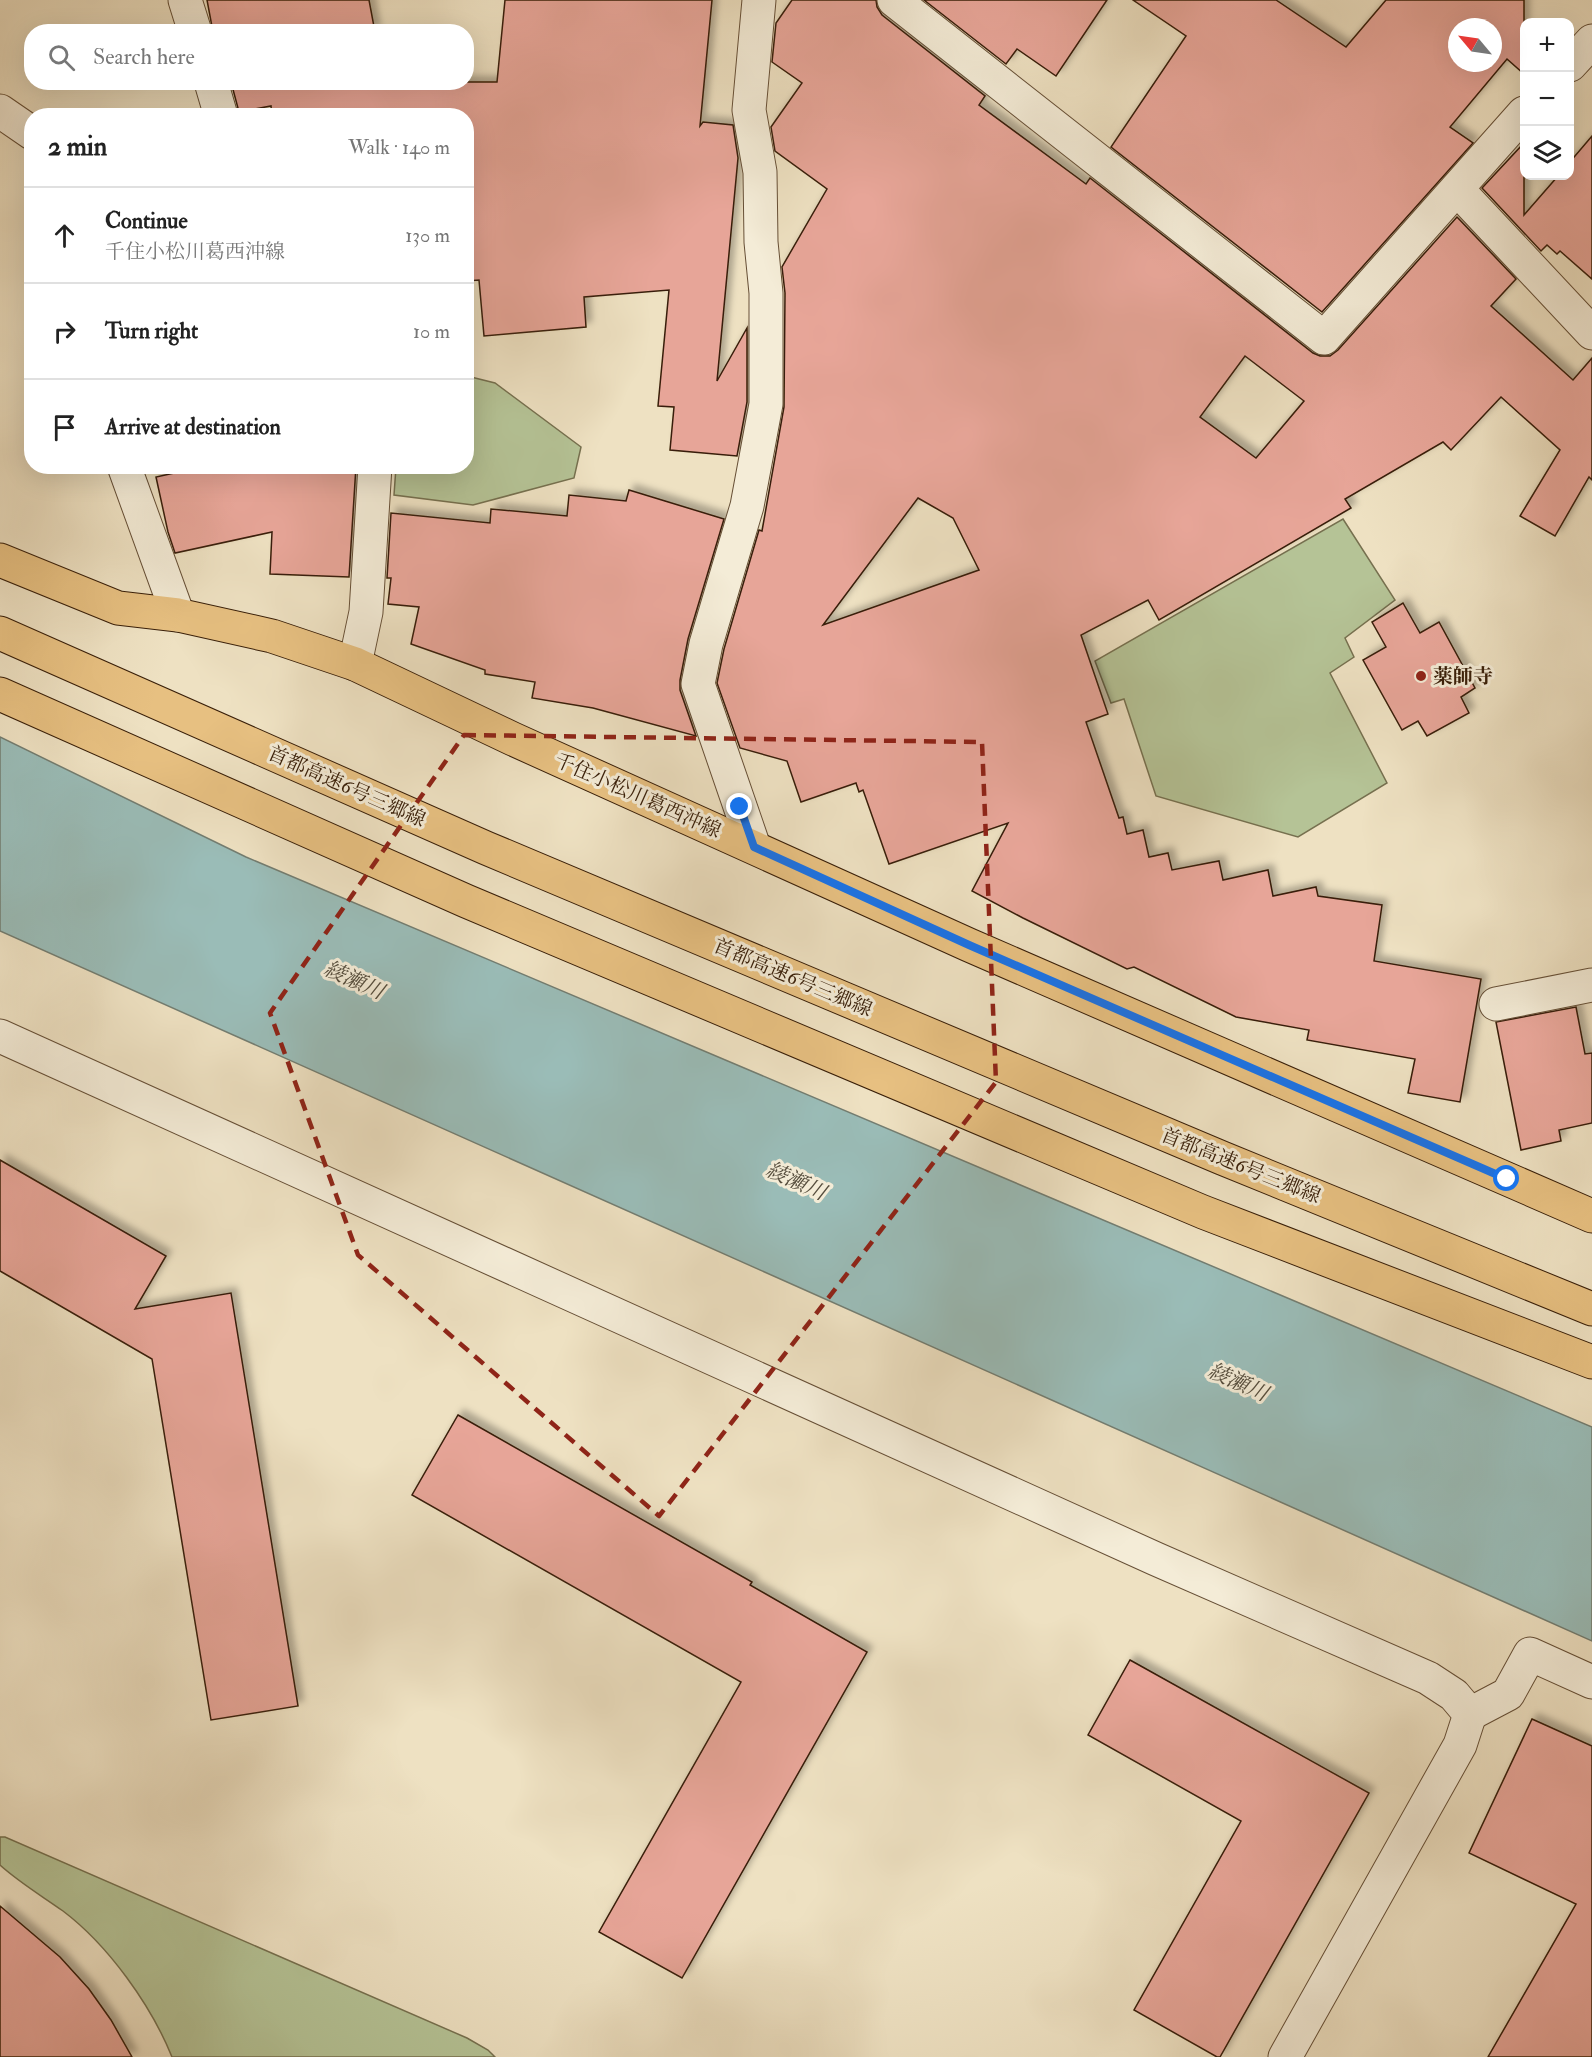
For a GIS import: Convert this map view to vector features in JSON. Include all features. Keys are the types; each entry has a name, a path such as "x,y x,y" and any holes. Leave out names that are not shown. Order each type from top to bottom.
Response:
{"main road":[{"name":"千住小松川葛西沖線","path":"0,560 118,608 178,615 272,636 354,664 513,739 969,945 1592,1216"},
{"name":"首都高速6号三郷線","path":"0,633 486,848 1222,1158 1592,1309"},
{"path":"0,694 466,901 1203,1212 1592,1385"},
{"path":"1203,1212 1592,1362"}],"street":[{"path":"185,0 192,24"},
{"path":"754,847 698,684 706,644 747,506 766,404 766,293 761,242 760,172 748,110 759,0"},
{"path":"894,0 1324,338 1520,117"},
{"path":"1574,60 1592,41"},
{"path":"213,90 219,108"},
{"path":"0,111 24,128"},
{"path":"1456,189 1592,333"},
{"path":"127,474 178,615"},
{"path":"354,664 366,612 375,474"},
{"path":"1496,1004 1592,985"},
{"path":"0,1036 1156,1558 1428,1678 1454,1695 1470,1714"},
{"path":"1285,2057 1460,1745 1470,1714 1508,1694 1530,1654 1592,1682"}],"highlighted area":[{"path":"464,735 982,742 996,1082 659,1516 358,1255 270,1013"}],"green space":[{"path":"474,378 495,383 581,447 574,478 473,505 394,495 396,474 474,474"},
{"path":"1343,519 1395,600 1345,638 1354,657 1330,673 1387,783 1298,837 1156,796 1124,699 1111,703 1095,661"},
{"path":"0,1837 5,1837 467,2038 488,2050 495,2057 172,2057 140,1997 112,1958 80,1925 0,1865"}],"water":[{"name":"綾瀬川","path":"0,737 246,857 1592,1427 1592,1641 0,931"}],"building":[{"path":"207,0 369,0 374,24 212,24"},
{"path":"505,0 712,0 700,126 703,122 733,125 738,158 717,381 747,328 747,402 737,456 670,450 674,407 658,406 669,290 584,297 586,327 484,336 479,280 474,280 474,108 271,108 271,106 238,108 233,90 474,90 474,82 497,82"},
{"path":"792,0 876,0 882,15 985,96 979,105 1086,184 1090,178 1313,353 1320,356 1330,356 1338,350 1457,217 1516,279 1491,306 1573,380 1592,358 1592,480 1589,477 1555,536 1520,516 1560,450 1501,397 1451,450 1443,442 1345,499 1351,508 1159,620 1148,600 1081,635 1108,714 1086,722 1119,818 1123,817 1127,834 1143,830 1149,857 1168,853 1172,870 1219,861 1223,880 1268,870 1273,896 1316,887 1318,896 1382,905 1374,961 1481,979 1460,1102 1408,1093 1415,1059 1307,1040 1309,1030 1236,1017 1134,967 1127,969 972,891 1008,823 889,864 863,790 859,792 856,783 801,802 787,761 740,748 717,683 724,649 759,530 762,531 784,407 785,293 782,267 827,189 775,151 771,127 802,83 772,62 776,23","holes":["1245,356 1304,401 1256,458 1200,417","918,498 953,518 979,570 823,625"]},
{"path":"924,0 1107,0 1056,76 1017,49 1006,64"},
{"path":"1133,0 1276,0 1346,47 1386,0 1524,0 1524,18 1520,18 1520,70 1507,59 1502,65 1502,18 1448,18 1448,72 1496,72 1450,127 1473,143 1322,312 1111,147 1186,36"},
{"path":"1592,136 1592,279 1560,251 1557,254 1547,245 1541,251 1482,188 1520,147 1520,180 1524,180 1524,215 1555,180 1574,180 1574,157"},
{"path":"170,474 355,474 349,577 270,574 272,532 175,553 156,477"},
{"path":"629,490 724,519 688,639 680,680 680,690 696,736 593,708 532,698 535,682 485,674 485,670 411,644 419,607 388,604 391,578 387,578 391,513 490,523 491,509 567,516 569,495 626,501"},
{"path":"1403,603 1420,633 1439,622 1475,688 1461,697 1469,713 1427,736 1418,721 1402,730 1363,660 1386,647 1372,622"},
{"path":"1576,1007 1585,1054 1592,1053 1592,1123 1559,1130 1561,1141 1521,1150 1496,1022"},
{"path":"0,1160 166,1256 135,1309 231,1293 298,1706 211,1720 152,1359 0,1271"},
{"path":"458,1415 752,1582 750,1585 867,1652 682,1978 599,1932 741,1682 412,1495"},
{"path":"1130,1660 1369,1793 1220,2057 1134,2010 1241,1821 1088,1735"},
{"path":"1532,1719 1592,1746 1592,2057 1488,2057 1576,1904 1469,1853"},
{"path":"0,1906 60,1957 89,1989 111,2020 132,2057 0,2057"}],"place":[{"name":"薬師寺","path":"1421,676"}],"route":[{"path":"740,807 754,847 969,945 1507,1179"}]}
